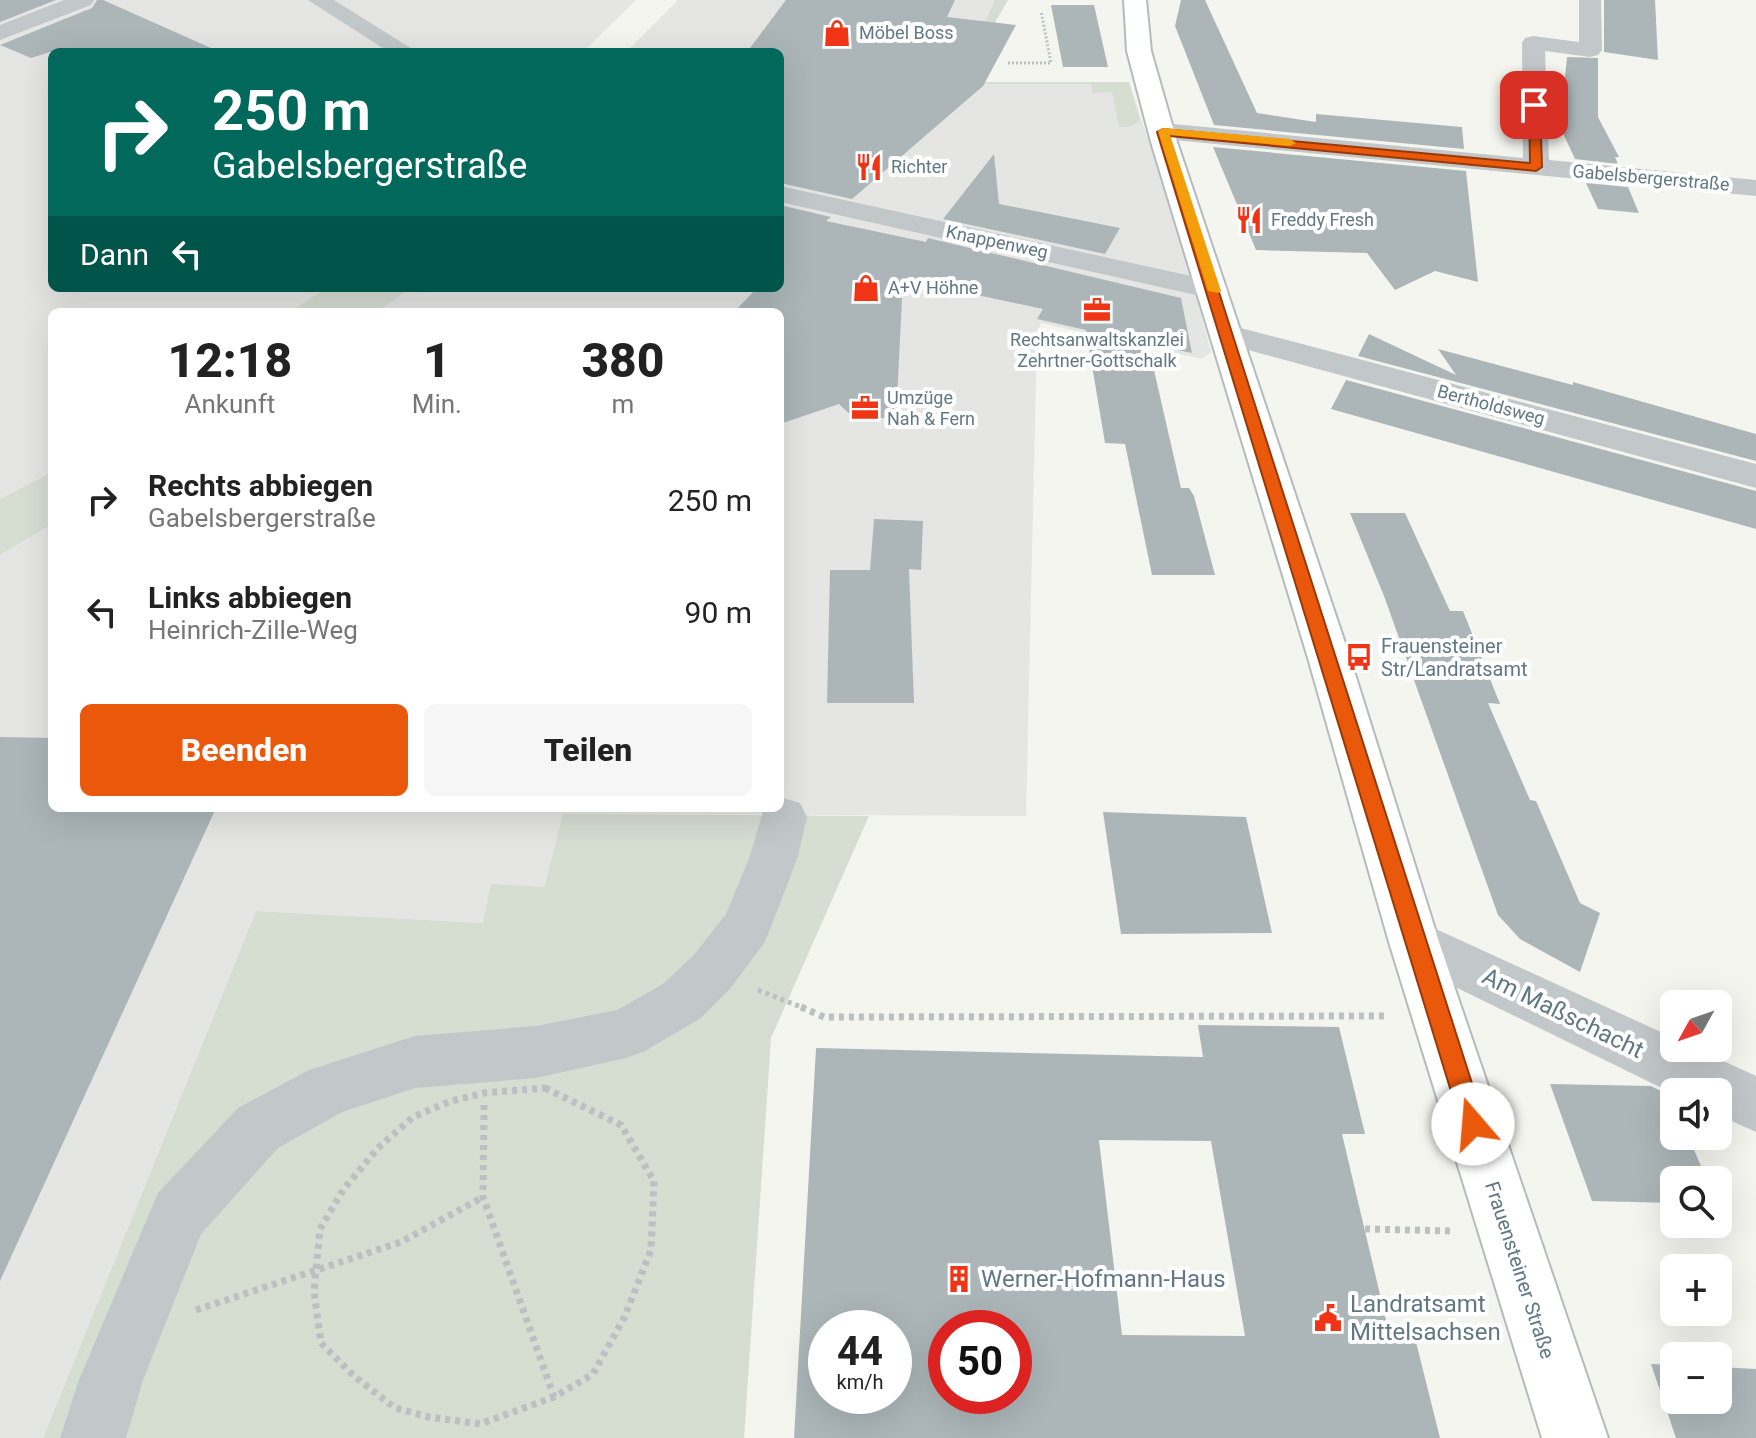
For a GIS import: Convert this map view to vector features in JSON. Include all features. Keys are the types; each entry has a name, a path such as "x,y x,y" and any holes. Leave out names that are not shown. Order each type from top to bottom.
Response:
{"main road":[{"name":"Frauensteiner Straße","path":"1135,0 1139,51 1163,131 1367,780 1414,942 1575,1438"}],"street":[{"path":"0,33 83,0"},
{"path":"319,0 398,48"},
{"path":"1536,167 1533,31 1590,50 1590,0"},
{"path":"1561,22 1590,26"},
{"name":"Gabelsbergerstraße","path":"1163,131 1756,188"},
{"name":"Knappenweg","path":"784,195 1214,290"},
{"name":"Bertholdsweg","path":"1226,334 1756,476"},
{"path":"93,1438 111,1380 179,1214 258,1128 329,1089 415,1062 485,1074 536,1052 626,1033 682,1001 712,972 746,927 774,856 783,817"},
{"name":"Am Maßschacht","path":"1414,942 1756,1105"}],"path":[{"path":"1008,63 1051,63 1041,11"},
{"path":"712,972 824,1017 1439,1016"},
{"path":"485,1074 483,1197 554,1397"},
{"path":"485,1074 545,1088 621,1125 654,1181 651,1250 625,1316 593,1374 554,1397 480,1424 429,1417 395,1408 354,1376 321,1343 314,1291 320,1229 343,1190 378,1148 413,1117 451,1101 485,1074"},
{"path":"131,1333 401,1242 483,1197"},
{"path":"1365,1229 1507,1232"}],"shaded area":[{"path":"0,0 636,0 587,48 48,48 48,292 320,292 296,308 48,308 48,474 0,499"},
{"path":"678,0 1008,0 960,82 1129,82 1184,249 1211,352 1202,359 1041,323 1037,335 1026,816 563,814 544,887 483,923 256,911 43,1438 0,1438 0,555 48,526 48,812 784,812 784,308 383,308 405,292 784,292 784,48 630,48"},
{"path":"995,0 1008,0 960,82 1129,82 1140,121 1129,127 1119,127 1112,92 1092,93 1091,84 957,84"},
{"path":"320,292 405,292 383,308 296,308"},
{"path":"48,474 48,526 0,555 0,499"},
{"path":"563,814 869,816 771,1038 744,1438 43,1438 256,911 483,923 491,884 544,887"}],"building":[{"path":"0,0 56,0 0,22"},
{"path":"97,0 103,0 211,48 48,48 48,53 31,58 0,45 92,8"},
{"path":"786,0 955,0 947,17 1016,25 983,86 852,199 784,184 784,48 750,48"},
{"path":"1181,0 1205,0 1257,113 1316,122 1316,114 1462,127 1464,149 1214,125 1175,26"},
{"path":"1604,0 1655,0 1658,60 1604,52"},
{"path":"1051,5 1094,5 1108,67 1063,67"},
{"path":"1567,57 1598,58 1598,117 1619,157 1615,157 1618,164 1575,159 1560,127"},
{"path":"1213,147 1466,171 1478,282 1435,271 1395,290 1367,253 1256,250"},
{"path":"994,154 999,204 1120,228 1105,254 943,219"},
{"path":"1586,183 1628,187 1639,213 1598,209"},
{"path":"784,206 831,217 826,221 926,242 928,238 1181,298 1192,353 1148,344 1181,488 1189,488 1194,496 1215,575 1152,575 1125,444 1105,443 1086,330 1037,319 1043,309 903,279 896,418 854,418 839,404 784,423 784,308 738,308 753,292 784,292"},
{"path":"1369,334 1456,375 1438,349 1573,385 1573,382 1756,434 1756,461 1358,356"},
{"path":"1346,380 1756,491 1756,529 1331,409"},
{"path":"1350,513 1405,513 1450,611 1463,611 1500,704 1488,703 1530,800 1536,801 1580,903 1600,913 1580,972 1520,939 1498,915 1384,596"},
{"path":"874,519 923,521 921,570 909,569 914,703 827,703 830,570 870,570"},
{"path":"0,737 48,738 48,812 214,812 0,1281"},
{"path":"1103,812 1246,817 1272,933 1121,934"},
{"name":"Werner-Hofmann-Haus","path":"1198,1025 1339,1027 1365,1134 1342,1134 1391,1341 1416,1342 1440,1438 794,1438 816,1048 1203,1057","holes":["1099,1140 1211,1141 1245,1336 1122,1335"]},
{"path":"1550,1084 1651,1086 1660,1090 1660,1150 1694,1150 1701,1166 1660,1166 1660,1203 1592,1201"},
{"path":"1651,1364 1660,1364 1660,1391"},
{"path":"1732,1368 1756,1369 1756,1438 1676,1438 1668,1414 1732,1414"}],"slow traffic":[{"path":"1214,291 1163,131 1290,143"}],"place":[{"name":"Möbel Boss","path":"837,33"},
{"name":"Richter","path":"869,167"},
{"name":"Freddy Fresh","path":"1249,220"},
{"name":"A+V Höhne","path":"866,288"},
{"name":"Rechtsanwaltskanzlei Zehrtner-Gottschalk","path":"1097,310"},
{"name":"Umzüge Nah & Fern","path":"865,408"},
{"name":"Frauensteiner Str/Landratsamt","path":"1359,657"},
{"name":"Werner-Hofmann-Haus","path":"959,1279"},
{"name":"Landratsamt Mittelsachsen","path":"1328,1318"}],"route":[{"path":"1473,1124 1163,132 1536,167 1534,105"}]}
